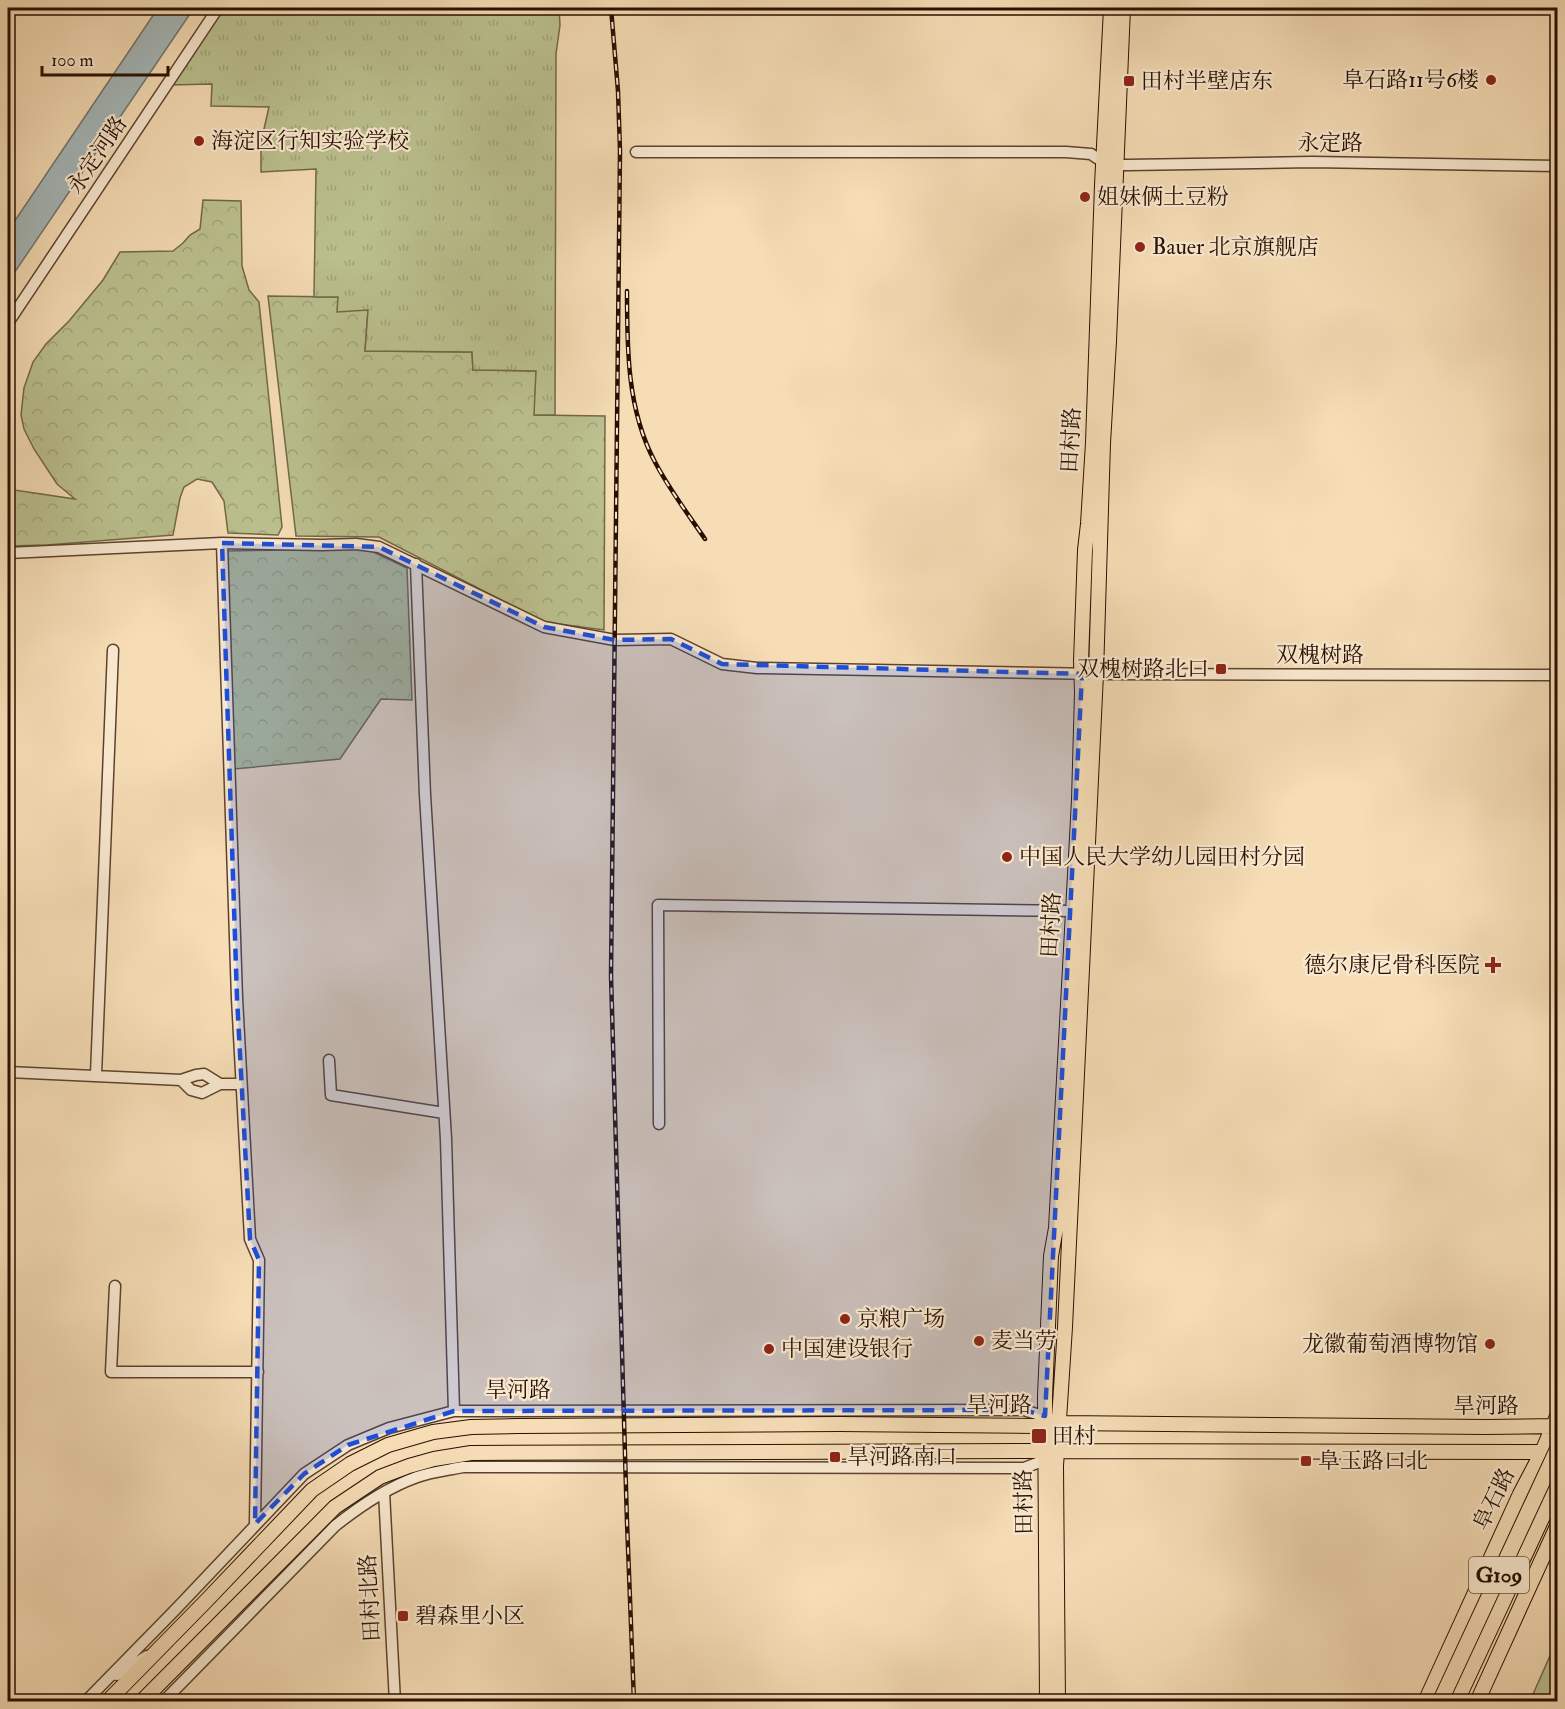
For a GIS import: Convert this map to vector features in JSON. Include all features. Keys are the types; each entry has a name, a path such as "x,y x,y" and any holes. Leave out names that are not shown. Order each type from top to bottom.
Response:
{"highway":[{"name":"阜石路","path":"1440,1701 1557,1450"},
{"name":"G109","path":"1456,1701 1557,1483"}],"main road":[{"name":"田村路","path":"1110,163 1111,8"},
{"name":"田村路","path":"1047,1701 1049,1454 1060,1423 1089,674 1081,661 1085,550 1110,163 1123,8"},
{"name":"田村路","path":"1058,1701 1056,1575 1045,1421 1051,1256 1056,1228 1078,800 1089,674"},
{"name":"旱河路","path":"107,1701 312,1490 350,1464 388,1445 433,1432 471,1427 518,1426 839,1424 915,1426 1045,1421 1486,1427 1556,1422"},
{"name":"阜石路","path":"1425,1701 1520,1494 1556,1422"},
{"name":"旱河路","path":"141,1701 335,1507 380,1476 434,1459 471,1453 905,1451 1049,1454 1542,1452 1557,1450"},
{"path":"1477,1701 1557,1524"}],"street":[{"name":"永定河路","path":"8,323 218,8"},
{"name":"永定路","path":"636,152 1066,152 1091,154 1110,163 1312,162 1557,166"},
{"name":"双槐树路","path":"8,553 222,543 356,544 379,547 544,627 615,640 671,639 722,664 757,668 1089,674 1557,675"},
{"path":"222,543 229,792 242,1084 250,1239 259,1260 255,1524"},
{"path":"416,564 426,807 444,1113 454,1411"},
{"path":"96,1075 113,650"},
{"path":"659,1125 658,905 1073,911"},
{"path":"329,1060 331,1095 444,1113"},
{"path":"8,1072 181,1080 204,1074 220,1084"},
{"path":"181,1080 191,1090 202,1094 220,1084 242,1084"},
{"path":"115,1286 111,1372 258,1372"},
{"path":"848,1409 915,1426"},
{"name":"旱河路","path":"85,1701 304,1474 348,1445 389,1428 454,1411 1024,1410 1045,1421"},
{"path":"839,1467 905,1451"},
{"name":"旱河路","path":"164,1701 335,1526 384,1492 418,1477 463,1467 1024,1468 1049,1454"},
{"name":"田村北路","path":"384,1492 395,1701"},
{"path":"207,1635 268,1595"},
{"path":"103,1683 155,1651"}],"highlighted area":[{"path":"222,543 379,547 544,627 615,640 671,639 722,664 1082,674 1045,1416 1024,1410 454,1411 348,1445 304,1474 255,1524 259,1260 250,1239 237,998"}],"green space":[{"path":"223,8 559,8 560,25 556,54 555,415 534,415 536,371 473,370 472,352 365,351 368,310 337,312 338,297 314,297 316,169 261,172 261,142 269,107 211,106 212,84 169,85"},
{"path":"203,200 241,201 242,266 249,290 259,302 282,527 278,535 228,533 224,501 212,482 197,479 184,487 173,535 8,546 8,489 75,499 57,484 24,429 21,415 24,388 33,362 103,280 120,252 173,251 200,229"},
{"path":"268,296 338,297 368,310 365,351 472,352 473,370 536,371 535,415 605,416 604,630 544,622 379,537 296,536"},
{"path":"367,549 407,568 412,700 381,699 340,759 234,769 227,551"},
{"path":"1557,1640 1557,1701 1530,1701"}],"shaded area":[{"path":"158,8 194,8 8,282 8,231"}],"railway":[{"path":"611,8 620,151 611,976 634,1702"},
{"path":"627,291 630,378 639,421 660,472 705,539"}],"place":[{"name":"阜石路11号6楼","path":"1491,80"},
{"name":"田村半壁店东","path":"1129,81"},
{"name":"海淀区行知实验学校","path":"199,141"},
{"name":"姐妹俩土豆粉","path":"1085,197"},
{"name":"Bauer 北京旗舰店","path":"1140,247"},
{"name":"双槐树路北口","path":"1221,669"},
{"name":"中国人民大学幼儿园田村分园","path":"1007,857"},
{"name":"德尔康尼骨科医院","path":"1493,965"},
{"name":"京粮广场","path":"845,1319"},
{"name":"麦当劳","path":"979,1341"},
{"name":"龙徽葡萄酒博物馆","path":"1490,1344"},
{"name":"中国建设银行","path":"769,1349"},
{"name":"田村","path":"1039,1436"},
{"name":"旱河路南口","path":"835,1457"},
{"name":"阜玉路口北","path":"1306,1461"},
{"name":"碧森里小区","path":"403,1616"}]}
